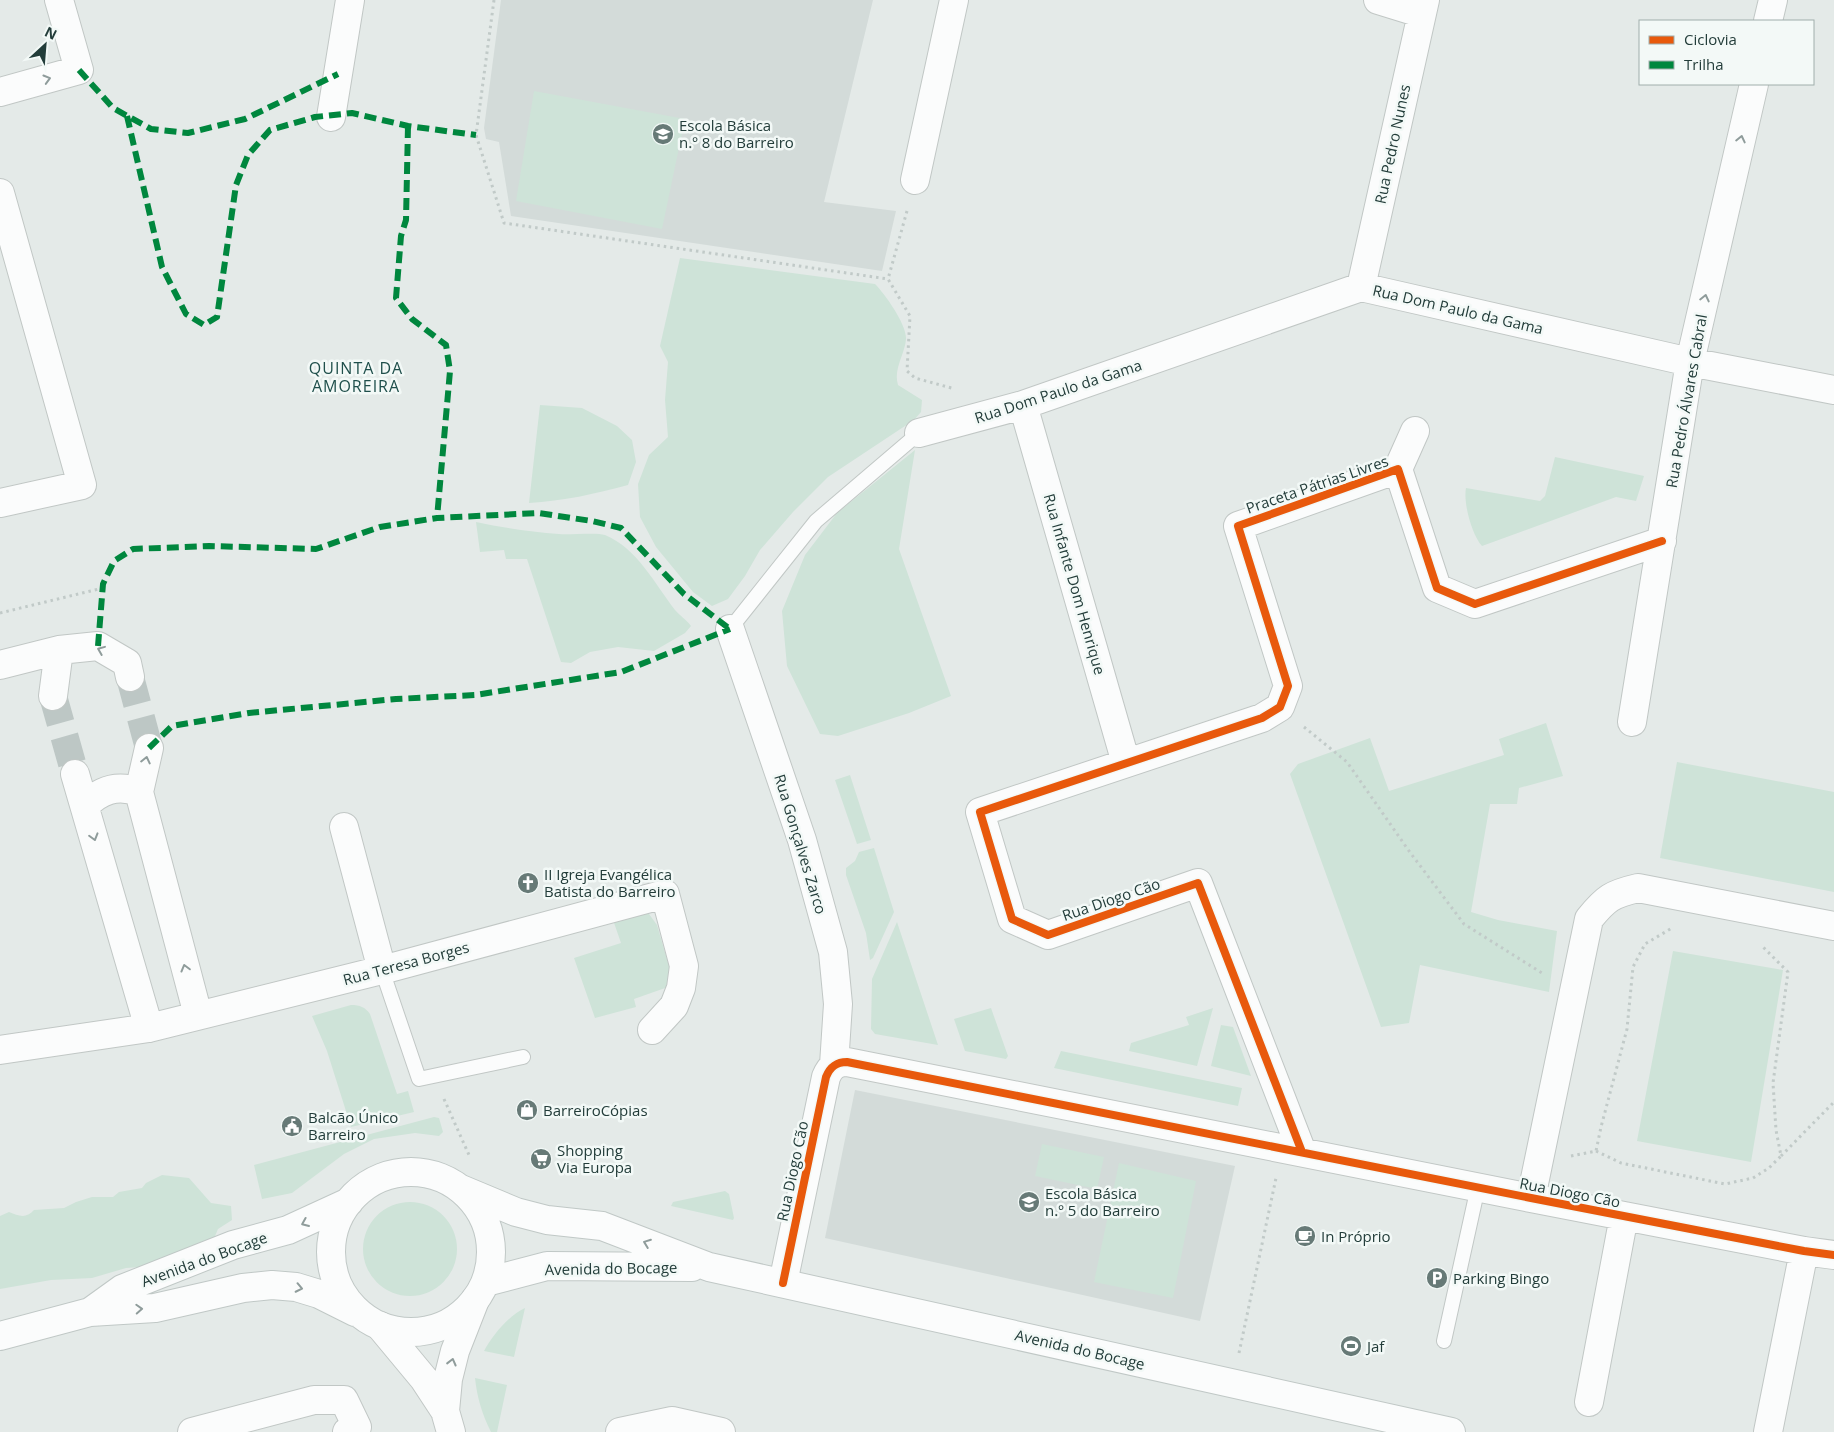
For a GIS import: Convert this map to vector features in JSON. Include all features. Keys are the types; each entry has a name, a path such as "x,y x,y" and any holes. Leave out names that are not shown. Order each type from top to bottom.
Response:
{"street":[{"path":"0,92 79,70 60,0"},
{"path":"331,117 350,0"},
{"path":"915,180 954,0"},
{"path":"1378,0 1423,6"},
{"path":"1768,20 1773,0"},
{"name":"Rua Pedro Nunes","path":"1361,287 1423,6"},
{"name":"Rua Pedro Álvares Cabral","path":"1632,722 1690,362 1754,85"},
{"path":"0,193 82,485 0,503"},
{"name":"Rua Dom Paulo da Gama","path":"919,433 1023,405 1361,287 1690,362 1834,390"},
{"name":"Rua Infante Dom Henrique","path":"1023,405 1126,764"},
{"path":"1398,469 1415,431"},
{"name":"Praceta Pátrias Livres","path":"1280,707 1288,686 1238,526 1398,469 1438,588 1475,604 1662,541"},
{"name":"Rua Gonçalves Zarco","path":"730,629 802,840 833,952 838,1004 834,1066"},
{"path":"0,665 59,650 98,646 127,663 130,676"},
{"path":"54,696 59,650"},
{"path":"1126,764 1262,718 1280,707"},
{"path":"149,748 138,792 198,1016"},
{"name":"Rua Diogo Cão","path":"1126,764 980,812 1012,919 1048,935 1198,883 1292,1150"},
{"path":"76,774 149,1028"},
{"path":"84,806 95,795 106,792 126,788 138,792"},
{"path":"344,826 382,970"},
{"path":"1530,1198 1589,920 1602,903 1618,893 1638,888 1834,926"},
{"name":"Rua Teresa Borges","path":"0,1050 149,1028 382,970 665,894 684,966 681,988 674,1006 652,1030"},
{"name":"Rua Diogo Cão","path":"783,1283 826,1077 829,1069 840,1062 1530,1198 1804,1251 1834,1255"},
{"path":"403,1173 423,1173 443,1178 460,1189 475,1203 485,1221 490,1241 491,1262 455,1350 448,1379 448,1421 424,1380 371,1320 347,1300 337,1282 331,1261 332,1240 336,1226 349,1202 364,1187 383,1177 403,1173"},
{"name":"Avenida do Bocage","path":"460,1189 516,1212 547,1220 602,1226 709,1267 1451,1432"},
{"name":"Avenida do Bocage","path":"90,1312 122,1288 233,1245 288,1230 349,1202"},
{"name":"Rua Diogo Cão","path":"1589,1402 1624,1216"},
{"path":"1768,1432 1804,1251"},
{"name":"Avenida do Bocage","path":"480,1291 547,1266 709,1267"},
{"name":"Avenida do Bocage","path":"0,1336 90,1312 155,1308 242,1288 272,1285 296,1287 319,1294 371,1320"},
{"path":"371,1320 401,1331 422,1331 442,1326 461,1315 480,1291"},
{"path":"192,1432 314,1400 344,1400 357,1427 348,1432"},
{"path":"620,1432 672,1421 721,1432"}],"lane":[{"path":"730,629 816,521 919,433"},
{"path":"382,970 419,1079 523,1057"},
{"path":"1444,1341 1478,1187"}],"path":[{"path":"494,0 476,135 504,223 888,279"},
{"path":"915,180 888,279 910,316 907,371 915,378 958,390 973,419"},
{"path":"0,613 103,588"},
{"path":"1280,707 1346,762 1464,924 1542,973 1549,974"},
{"path":"1596,1151 1627,1030 1633,967 1645,944 1676,926"},
{"path":"1757,940 1788,972 1773,1083 1776,1130 1781,1156"},
{"path":"419,1079 440,1090 469,1155"},
{"path":"1563,1158 1596,1151 1621,1163 1725,1184 1753,1178 1769,1168 1834,1102"},
{"path":"1233,1383 1292,1150"}],"shaded area":[{"name":"Escola Básica n.º 8 do Barreiro","path":"501,0 873,0 824,202 896,211 882,271 511,216 499,142 486,139 484,128"},
{"name":"Escola Básica n.º 5 do Barreiro","path":"855,1090 1235,1166 1200,1321 825,1238"}],"green space":[{"path":"534,91 685,119 662,229 516,201"},
{"path":"680,258 875,284 895,310 905,333 905,345 897,373 898,385 922,400 921,412 914,420 828,477 793,512 760,550 745,576 728,599 712,606 693,592 656,547 640,517 638,484 649,455 668,437 665,400 668,362 660,346"},
{"path":"540,405 582,408 617,426 632,440 636,462 628,485 579,497 529,503"},
{"path":"915,450 899,549 951,696 909,713 838,736 820,734 787,666 782,611 805,555 837,513"},
{"path":"1555,457 1644,476 1636,501 1616,497 1482,546 1478,541 1469,518 1465,494 1466,488 1540,501 1545,496"},
{"path":"476,522 538,532 605,535 627,549 636,558 675,610 691,626 685,633 654,651 618,647 590,652 571,663 561,662 527,559 506,559 504,550 480,552"},
{"path":"1546,723 1563,776 1519,788 1517,804 1490,804 1471,912 1498,920 1557,931 1549,992 1420,965 1409,1023 1381,1027 1290,774 1298,764 1370,738 1389,791 1504,755 1499,739"},
{"path":"1677,762 1834,792 1834,892 1660,858"},
{"path":"850,775 871,840 857,844 835,780"},
{"path":"874,848 894,912 873,958 870,960 866,933 846,875 846,868 855,861 859,852"},
{"path":"642,911 649,914 657,925 671,973 668,987 634,999 636,1007 595,1018 574,958 621,943 612,917"},
{"path":"897,922 938,1045 875,1034 871,1029 872,979"},
{"path":"1673,951 1783,970 1751,1162 1637,1141"},
{"path":"351,1005 362,1007 370,1014 397,1094 408,1091 414,1112 351,1127 327,1051 312,1016"},
{"path":"991,1008 1008,1056 1006,1059 965,1051 954,1019"},
{"path":"1213,1008 1197,1066 1129,1051 1131,1043 1189,1025 1186,1017"},
{"path":"1221,1025 1233,1027 1251,1076 1211,1066"},
{"path":"1061,1051 1242,1088 1238,1106 1054,1068"},
{"path":"434,1117 439,1118 443,1132 439,1136 415,1133 374,1139 344,1154 292,1193 262,1199 254,1165"},
{"path":"1042,1144 1104,1157 1097,1189 1035,1176"},
{"path":"1119,1163 1196,1181 1173,1298 1094,1282"},
{"path":"162,1175 189,1178 211,1203 231,1206 232,1220 218,1229 210,1248 155,1266 126,1268 92,1278 51,1280 0,1289 0,1216 9,1212 25,1216 34,1210 64,1208 92,1197 113,1197 119,1192 142,1188 146,1183"},
{"path":"725,1191 729,1194 733,1220 671,1206 673,1202"},
{"path":"410,1202 428,1206 443,1216 453,1231 457,1249 453,1267 443,1282 428,1292 410,1296 392,1292 377,1282 367,1267 363,1249 367,1231 377,1216 392,1206"},
{"path":"525,1308 514,1357 484,1351 502,1326"},
{"path":"475,1378 507,1385 497,1432 491,1432 485,1419"}],"tunnel":[{"path":"130,677 149,748"},
{"path":"53,696 75,774"}],"marked path":[{"path":"79,70 113,108 151,129 188,133 245,119 338,74"},
{"path":"127,116 162,267 186,314 204,325 217,317 236,185 248,155 270,130 315,117 352,113 408,126 476,135"},
{"path":"408,126 406,220 401,236 396,298 412,319 446,345 450,371 437,518"},
{"path":"98,646 103,584 114,561 133,549 209,546 316,549 380,527 437,518 538,513 592,521 621,528 684,594 730,629"},
{"path":"149,748 172,726 249,713 396,699 475,695 621,672 730,629"}],"cycle path":[{"path":"1302,1152 1198,883 1048,935 1012,919 980,812 1262,718 1280,707 1288,686 1238,526 1398,469 1437,588 1475,604 1662,541"},
{"path":"783,1283 826,1077 829,1070 834,1066 847,1062 1531,1198 1804,1251 1834,1255"}],"place":[{"name":"Escola Básica n.º 8 do Barreiro","path":"663,134"},
{"name":"II Igreja Evangélica Batista do Barreiro","path":"528,883"},
{"name":"BarreiroCópias","path":"527,1110"},
{"name":"Balcão Único Barreiro","path":"292,1126"},
{"name":"Shopping Via Europa","path":"541,1159"},
{"name":"Escola Básica n.º 5 do Barreiro","path":"1029,1202"},
{"name":"In Próprio","path":"1305,1236"},
{"name":"Parking Bingo","path":"1437,1278"},
{"name":"Jaf","path":"1351,1346"}],"district":[{"name":"QUINTA DA AMOREIRA","path":"356,377"}]}
